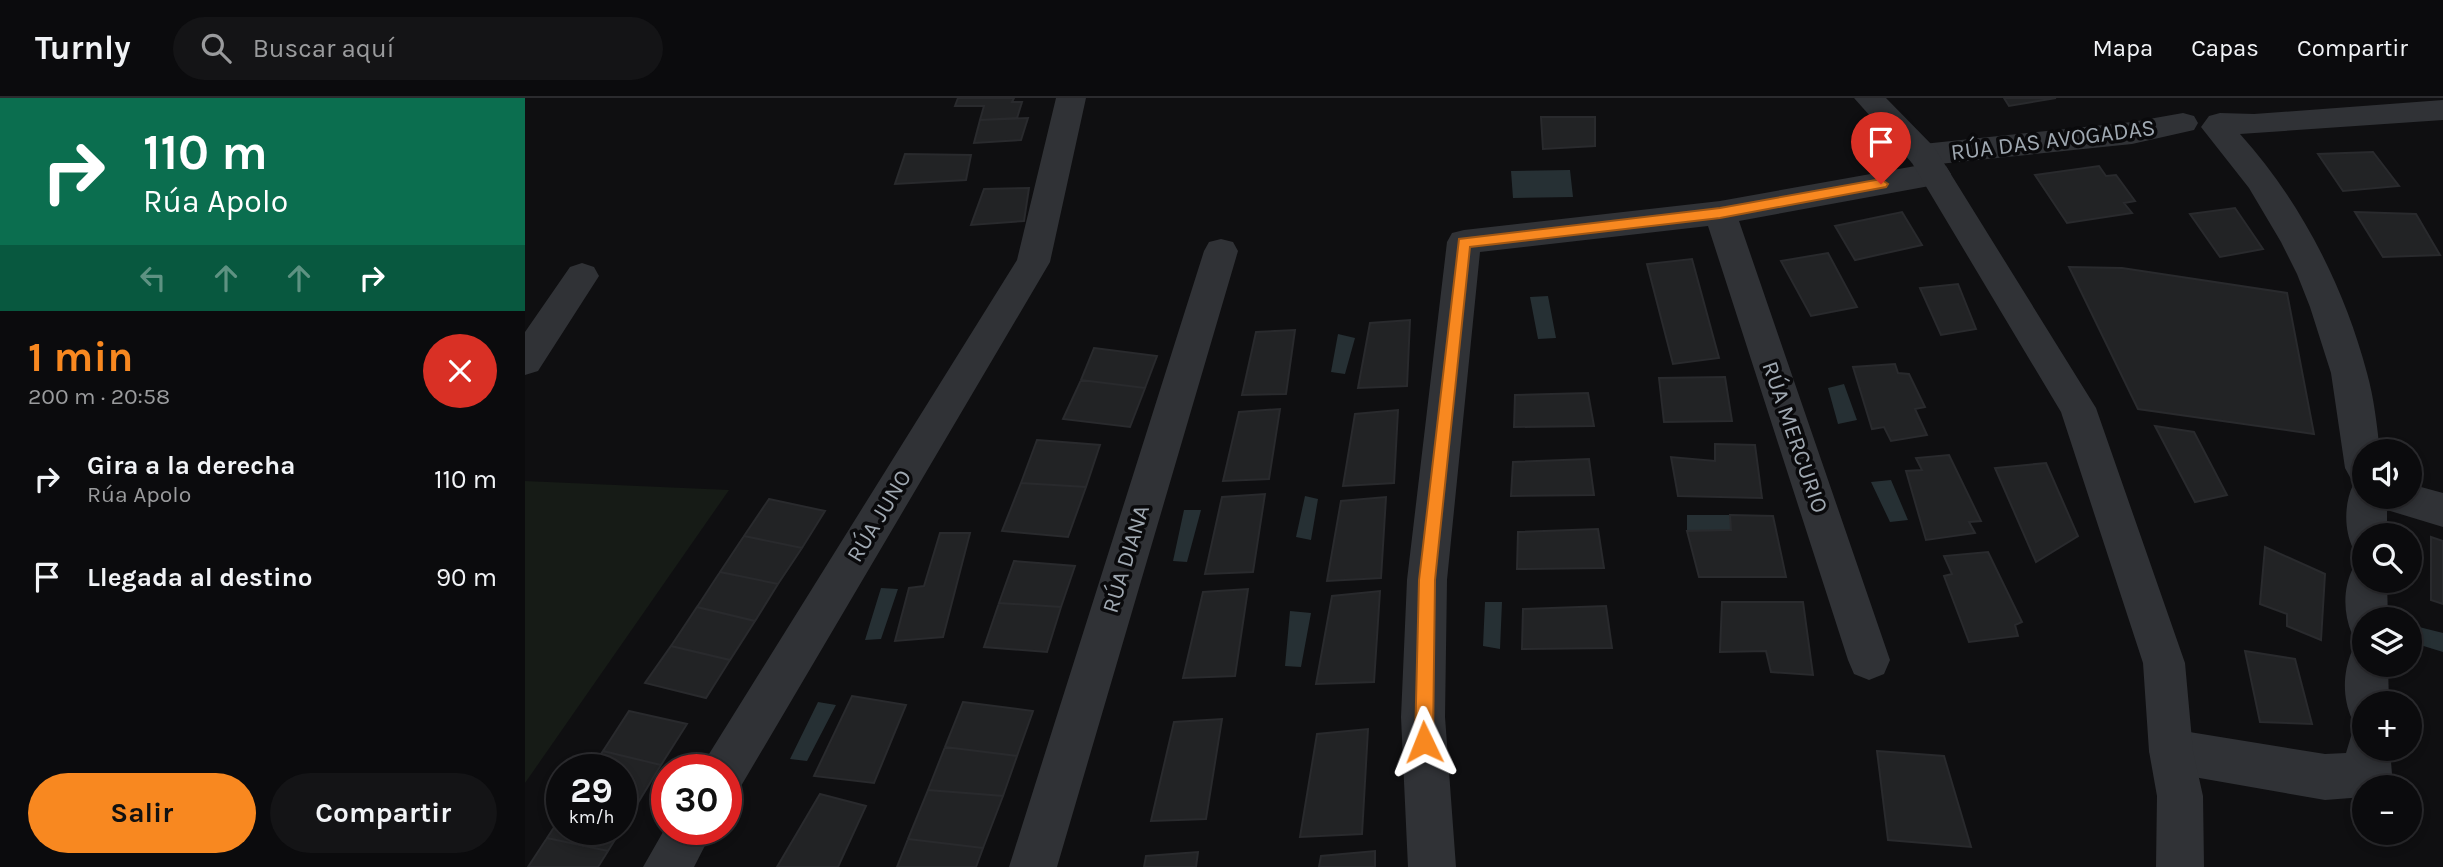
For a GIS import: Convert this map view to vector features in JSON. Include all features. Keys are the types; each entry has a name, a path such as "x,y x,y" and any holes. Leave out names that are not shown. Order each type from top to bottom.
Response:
{"street":[{"name":"RÚA JUNO","path":"735,754 1033,261 1071,98"},
{"path":"1869,98 1929,165 2078,408 2164,663 2171,751 2180,796 2181,867"},
{"name":"RÚA DAS AVOGADAS","path":"1432,867 1423,717 1427,580 1464,242 1720,213 1929,165 2132,133 2174,110 2174,105 2181,100 2196,100 2217,111 2218,125"},
{"path":"2218,125 2443,110"},
{"path":"2218,125 2265,185 2321,285 2349,373 2359,439"},
{"name":"RÚA MERCURIO","path":"1720,213 1869,660"},
{"name":"RÚA DIANA","path":"1033,867 1221,251"},
{"path":"525,361 582,276"},
{"path":"2422,504 2443,510"},
{"path":"2171,751 2325,777 2370,774 2369,761"},
{"path":"667,867 680,845"}],"shaded area":[{"path":"1570,170 1573,197 1513,198 1511,171"},
{"path":"1548,296 1556,338 1538,339 1530,297"},
{"path":"1338,334 1355,338 1345,374 1331,372"},
{"path":"1844,384 1857,420 1838,424 1828,388"},
{"path":"1891,480 1908,520 1890,522 1871,482"},
{"path":"525,481 729,490 525,783"},
{"path":"1305,496 1318,499 1311,540 1296,537"},
{"path":"1184,510 1201,510 1187,562 1173,561"},
{"path":"1687,515 1730,515 1731,530 1687,531"},
{"path":"881,588 898,589 881,639 865,640"},
{"path":"1485,602 1502,602 1500,649 1483,646"},
{"path":"1290,611 1311,613 1301,667 1285,666"},
{"path":"2422,628 2443,633 2443,652 2422,646"},
{"path":"818,702 836,705 807,761 790,759"}],"building":[{"path":"958,98 1014,98 1012,102 1022,102 1017,118 980,120 984,106 955,106"},
{"path":"2004,98 2056,98 2009,106"},
{"path":"1541,117 1595,117 1595,146 1543,149"},
{"path":"1028,118 1021,140 974,143 980,120"},
{"path":"2373,152 2399,186 2343,191 2318,154"},
{"path":"905,154 971,155 966,180 895,184"},
{"path":"2099,166 2106,176 2116,175 2135,201 2124,203 2132,213 2067,223 2035,175"},
{"path":"1029,188 1024,221 971,225 984,189"},
{"path":"2235,208 2263,249 2220,257 2190,214"},
{"path":"1902,212 1922,245 1855,260 1835,226"},
{"path":"2355,212 2416,214 2440,255 2383,257"},
{"path":"1828,253 1857,307 1811,316 1781,261"},
{"path":"1692,259 1719,358 1673,364 1647,264"},
{"path":"2069,267 2122,268 2287,293 2314,434 2138,409"},
{"path":"1958,284 1976,329 1941,335 1920,288"},
{"path":"1410,320 1407,386 1358,388 1370,323"},
{"path":"1295,330 1286,394 1242,395 1256,332"},
{"path":"1094,348 1157,356 1145,388 1081,380"},
{"path":"1895,364 1898,373 1909,374 1925,407 1915,409 1927,435 1891,441 1884,427 1872,429 1853,367"},
{"path":"1725,377 1732,421 1664,422 1659,378"},
{"path":"1081,380 1145,388 1130,427 1063,419"},
{"path":"1588,393 1594,426 1514,427 1515,395"},
{"path":"1280,409 1269,479 1223,481 1239,412"},
{"path":"1398,410 1394,483 1343,486 1355,414"},
{"path":"2155,426 2194,432 2227,495 2195,502"},
{"path":"1037,440 1100,445 1086,487 1021,483"},
{"path":"1715,444 1755,445 1762,498 1678,496 1671,457 1715,461"},
{"path":"1949,455 1981,521 1969,522 1975,533 1926,540 1906,471 1922,470 1916,458"},
{"path":"1589,459 1594,495 1511,496 1513,462"},
{"path":"2046,463 2078,536 2036,562 1995,468"},
{"path":"1021,483 1086,487 1068,537 1002,531"},
{"path":"1265,494 1253,572 1205,574 1222,497"},
{"path":"1386,497 1381,578 1327,581 1341,501"},
{"path":"769,499 825,511 802,548 744,536"},
{"path":"1730,515 1773,516 1786,577 1699,577 1687,531 1731,530"},
{"path":"1598,529 1604,568 1517,569 1518,532"},
{"path":"940,533 970,533 943,637 895,641 909,588 924,586"},
{"path":"744,536 802,548 778,584 720,572"},
{"path":"2431,537 2443,541 2443,604 2431,600"},
{"path":"2265,547 2325,574 2321,640 2287,626 2287,614 2260,604"},
{"path":"1988,552 2022,622 2015,625 2018,636 1969,642 1944,576 1952,574 1944,556"},
{"path":"1014,561 1075,566 1061,607 999,603"},
{"path":"720,572 778,584 755,621 697,607"},
{"path":"1248,589 1235,676 1183,678 1203,592"},
{"path":"1380,591 1374,682 1316,684 1332,596"},
{"path":"1722,602 1803,602 1813,675 1771,672 1766,651 1720,652"},
{"path":"999,603 1061,607 1047,652 984,647"},
{"path":"1606,606 1612,648 1522,649 1523,609"},
{"path":"697,607 755,621 730,660 671,646"},
{"path":"671,646 730,660 706,698 645,683"},
{"path":"2245,651 2295,659 2312,724 2260,722"},
{"path":"852,696 906,705 874,783 814,776"},
{"path":"963,702 1033,711 1017,756 945,747"},
{"path":"629,711 687,724 668,754 651,754 651,763 637,759 637,754 603,751"},
{"path":"1222,719 1206,819 1151,821 1174,722"},
{"path":"1368,729 1362,834 1300,837 1317,734"},
{"path":"945,747 1017,756 1003,796 928,790"},
{"path":"1877,751 1944,756 1971,847 1888,840"},
{"path":"637,759 651,763 651,781 637,804"},
{"path":"928,790 1003,796 983,848 908,839"},
{"path":"820,794 866,806 838,867 777,867"},
{"path":"908,839 983,848 976,867 897,867"},
{"path":"546,840 546,845 580,845 608,851 598,867 528,867"},
{"path":"580,845 612,845 608,851"},
{"path":"1375,851 1375,867 1319,867 1321,856"},
{"path":"1198,852 1196,867 1144,867 1146,856"}],"route":[{"path":"1424,742 1427,580 1464,242 1720,213 1881,184"}]}
